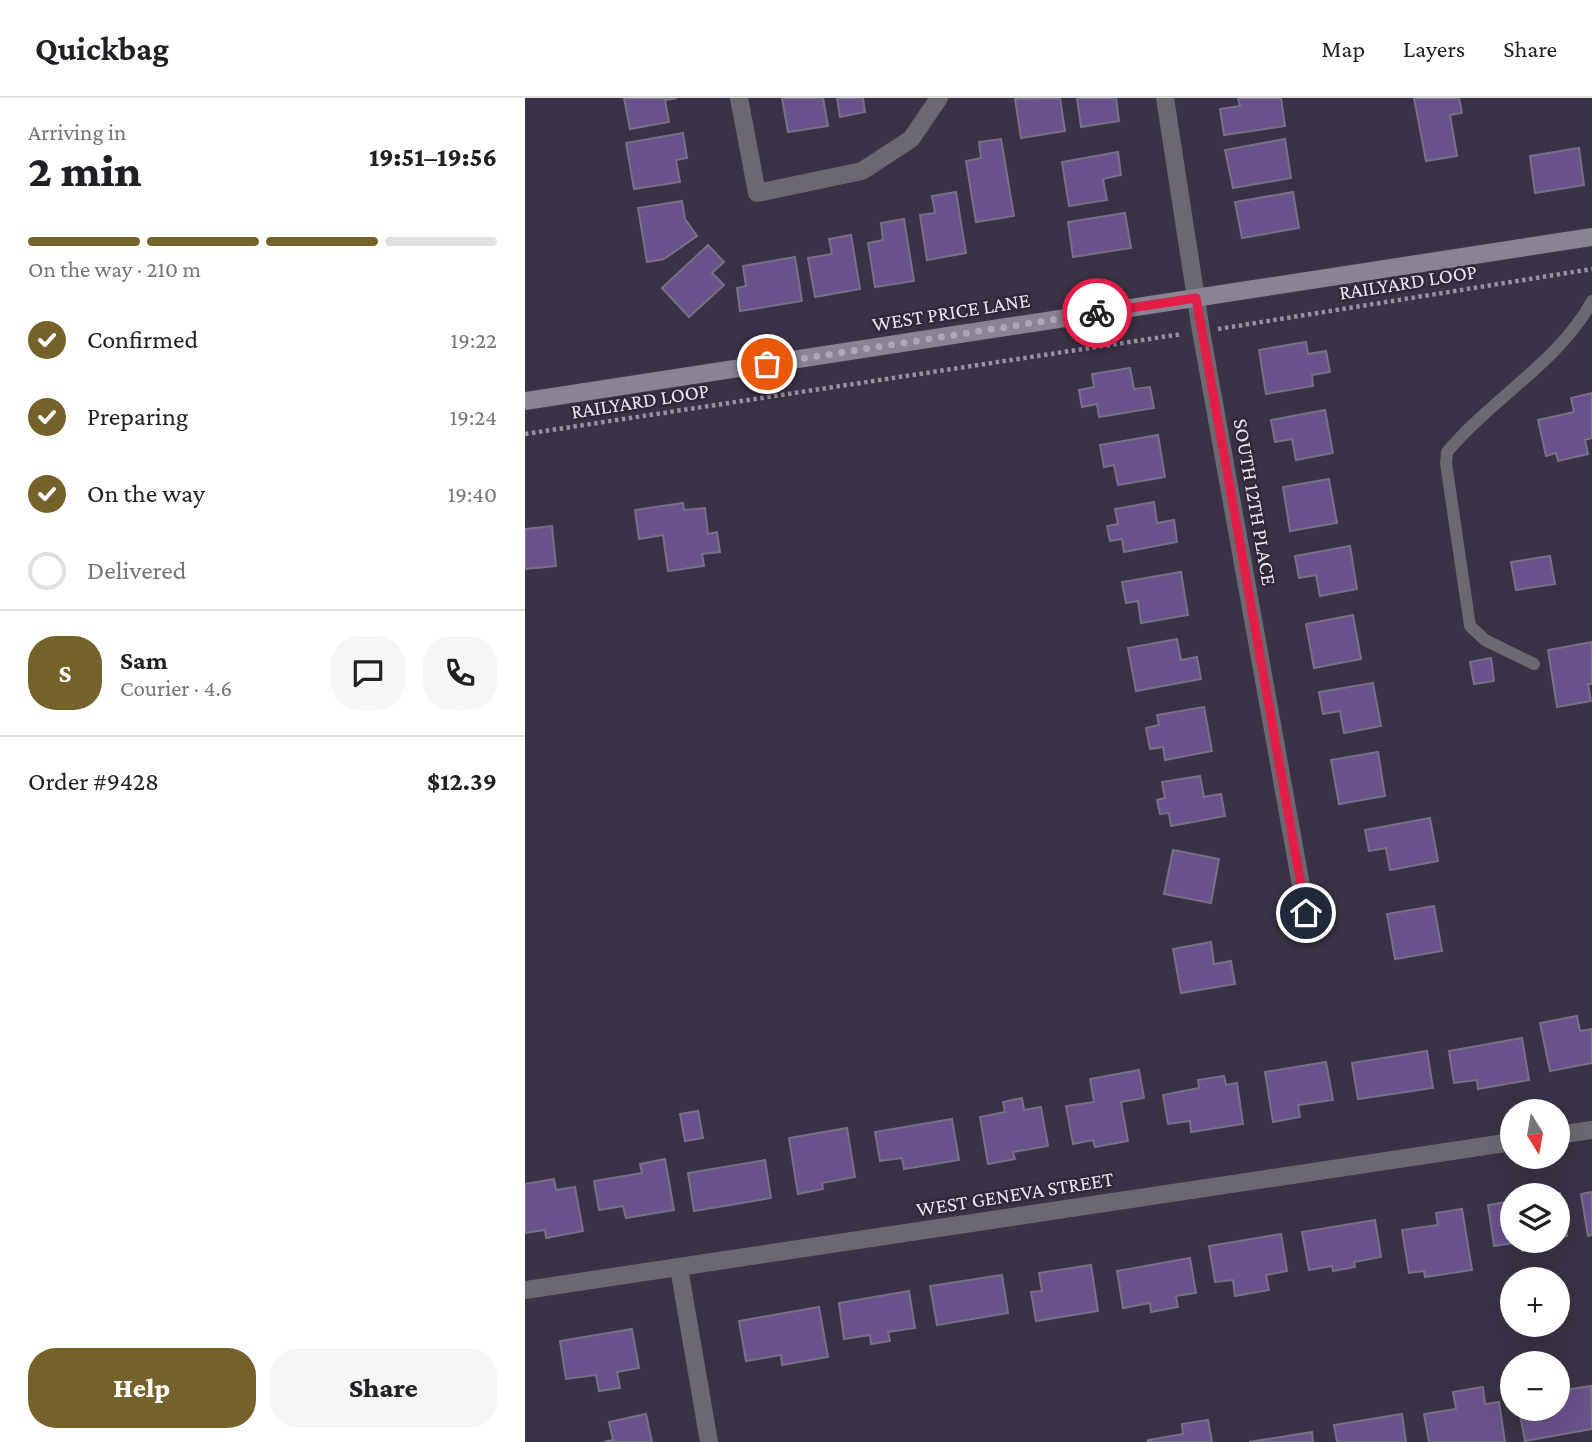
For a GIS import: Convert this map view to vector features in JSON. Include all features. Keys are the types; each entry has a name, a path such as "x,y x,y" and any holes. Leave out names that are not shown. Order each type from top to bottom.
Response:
{"street":[{"path":"739,98 757,193 862,171 911,139 939,98"},
{"name":"SOUTH 12TH PLACE","path":"1165,98 1196,298 1306,913"},
{"name":"WEST PRICE LANE","path":"525,401 1592,237"},
{"path":"1570,1133 1592,1130"},
{"name":"WEST GENEVA STREET","path":"525,1290 1500,1144"},
{"path":"679,1268 709,1442"}],"lane":[{"path":"1534,664 1485,640 1470,626 1448,485 1447,452 1540,362 1582,318 1592,301"}],"path":[{"name":"RAILYARD LOOP","path":"1229,327 1592,269"},
{"name":"RAILYARD LOOP","path":"525,434 1175,335"}],"building":[{"path":"624,98 677,98 665,100 669,122 630,129"},
{"path":"782,98 823,98 828,126 788,132"},
{"path":"837,98 863,98 865,112 840,117"},
{"path":"1060,98 1065,131 1021,138 1015,99"},
{"path":"1077,98 1116,98 1119,121 1081,127"},
{"path":"1238,98 1281,98 1285,126 1224,135 1220,109 1240,106"},
{"path":"1414,98 1459,98 1462,113 1450,115 1457,156 1426,161"},
{"path":"683,133 687,158 676,160 680,182 634,189 626,143"},
{"path":"1001,139 1014,216 976,222 966,161 981,158 979,142"},
{"path":"1285,139 1291,178 1233,188 1225,150"},
{"path":"1579,148 1584,185 1535,193 1530,156"},
{"path":"1118,152 1121,175 1103,179 1107,200 1069,206 1062,162"},
{"path":"956,192 966,253 927,260 920,215 935,213 932,196"},
{"path":"1293,192 1299,228 1242,238 1235,202"},
{"path":"682,201 685,219 697,236 664,259 647,262 638,208"},
{"path":"1125,213 1131,248 1073,257 1068,222"},
{"path":"904,219 914,281 875,287 868,243 883,240 881,223"},
{"path":"851,235 860,289 815,297 808,258 832,254 829,239"},
{"path":"708,245 724,262 712,273 724,285 689,317 662,288"},
{"path":"795,257 802,301 740,311 737,288 746,286 743,266"},
{"path":"1306,342 1308,354 1326,351 1330,372 1312,375 1313,386 1266,394 1259,350"},
{"path":"1130,368 1134,389 1150,387 1154,408 1099,417 1097,404 1082,407 1079,390 1094,387 1092,374"},
{"path":"1592,393 1592,438 1585,440 1588,454 1558,461 1556,453 1546,456 1538,420 1574,412 1571,398"},
{"path":"1325,410 1333,453 1296,460 1292,439 1275,442 1271,420"},
{"path":"1158,435 1165,477 1118,485 1114,465 1104,467 1100,445"},
{"path":"1329,479 1337,523 1290,531 1283,487"},
{"path":"1154,502 1157,523 1174,520 1177,542 1124,552 1122,539 1110,541 1107,526 1118,524 1115,509"},
{"path":"683,503 684,510 705,508 708,534 717,532 720,552 702,554 704,566 668,571 663,535 639,539 635,510"},
{"path":"552,526 556,566 525,569 525,529"},
{"path":"1350,546 1357,589 1320,596 1316,575 1299,578 1295,556"},
{"path":"1550,556 1555,584 1516,590 1511,562"},
{"path":"1181,572 1188,615 1141,623 1138,601 1126,603 1122,582"},
{"path":"1353,615 1361,659 1314,668 1306,624"},
{"path":"1177,639 1181,660 1197,657 1201,679 1136,691 1128,648"},
{"path":"1592,642 1592,684 1588,684 1591,701 1557,707 1548,650"},
{"path":"1491,658 1494,681 1474,684 1470,662"},
{"path":"1373,683 1381,726 1344,733 1340,711 1323,714 1319,692"},
{"path":"1204,707 1212,751 1165,760 1163,747 1150,749 1146,728 1159,725 1157,715"},
{"path":"1378,752 1385,796 1339,804 1331,760"},
{"path":"1200,776 1204,797 1221,794 1225,816 1171,826 1169,813 1160,814 1157,800 1165,798 1162,782"},
{"path":"1430,818 1438,861 1390,870 1386,848 1369,851 1365,830"},
{"path":"1173,850 1219,859 1211,903 1164,894"},
{"path":"1434,906 1442,951 1395,959 1387,914"},
{"path":"1211,942 1214,964 1231,961 1235,984 1181,993 1173,949"},
{"path":"1577,1016 1580,1031 1592,1029 1592,1063 1550,1071 1540,1023"},
{"path":"1522,1038 1529,1080 1478,1089 1477,1080 1454,1083 1449,1051"},
{"path":"1427,1051 1433,1088 1358,1099 1352,1063"},
{"path":"1326,1062 1333,1100 1298,1105 1300,1117 1273,1122 1265,1072"},
{"path":"1139,1070 1144,1098 1121,1102 1128,1141 1095,1147 1093,1140 1073,1144 1066,1106 1094,1102 1090,1079"},
{"path":"1224,1076 1226,1085 1237,1083 1243,1124 1191,1132 1190,1121 1168,1124 1163,1095 1199,1088 1198,1080"},
{"path":"1022,1098 1024,1110 1041,1107 1048,1146 1013,1152 1015,1159 988,1164 980,1117 1005,1112 1003,1102"},
{"path":"698,1111 703,1138 685,1141 680,1114"},
{"path":"952,1119 959,1160 904,1169 902,1158 880,1161 875,1132"},
{"path":"847,1128 855,1177 822,1183 823,1189 798,1194 789,1138"},
{"path":"665,1159 674,1210 626,1218 623,1206 599,1210 594,1181 642,1173 640,1164"},
{"path":"765,1160 771,1198 694,1211 688,1173"},
{"path":"554,1179 556,1190 575,1187 583,1231 546,1238 545,1230 525,1233 525,1184"},
{"path":"1592,1192 1592,1235 1588,1236 1581,1194"},
{"path":"1500,1203 1500,1245 1494,1246 1488,1205"},
{"path":"1462,1209 1472,1270 1425,1277 1424,1271 1409,1273 1402,1230 1438,1225 1436,1213"},
{"path":"1375,1220 1381,1257 1354,1262 1355,1267 1333,1271 1332,1266 1309,1270 1302,1232"},
{"path":"1281,1234 1287,1271 1266,1275 1269,1290 1235,1296 1233,1280 1215,1282 1209,1246"},
{"path":"1190,1258 1196,1293 1176,1296 1178,1307 1151,1312 1150,1303 1123,1308 1117,1271"},
{"path":"1091,1265 1098,1311 1036,1321 1031,1292 1042,1291 1039,1273"},
{"path":"1002,1275 1008,1313 937,1325 930,1286"},
{"path":"909,1291 915,1328 888,1332 890,1341 871,1344 870,1335 844,1339 839,1303"},
{"path":"819,1307 828,1357 782,1365 781,1355 746,1361 739,1321"},
{"path":"632,1329 639,1368 617,1372 620,1388 599,1391 596,1375 566,1379 560,1341"},
{"path":"1591,1386 1592,1429 1525,1441 1521,1421 1570,1421 1570,1389"},
{"path":"1483,1387 1485,1404 1499,1402 1505,1442 1429,1442 1424,1414 1456,1409 1453,1392"},
{"path":"646,1414 652,1442 604,1442 613,1440 609,1422"},
{"path":"1402,1414 1406,1442 1337,1442 1334,1425"},
{"path":"1208,1420 1212,1442 1148,1442 1183,1434 1182,1424"},
{"path":"1312,1432 1313,1442 1249,1442"}],"way so far":[{"path":"767,364 1097,313"}],"route":[{"path":"1097,313 1196,298 1306,913"}]}
